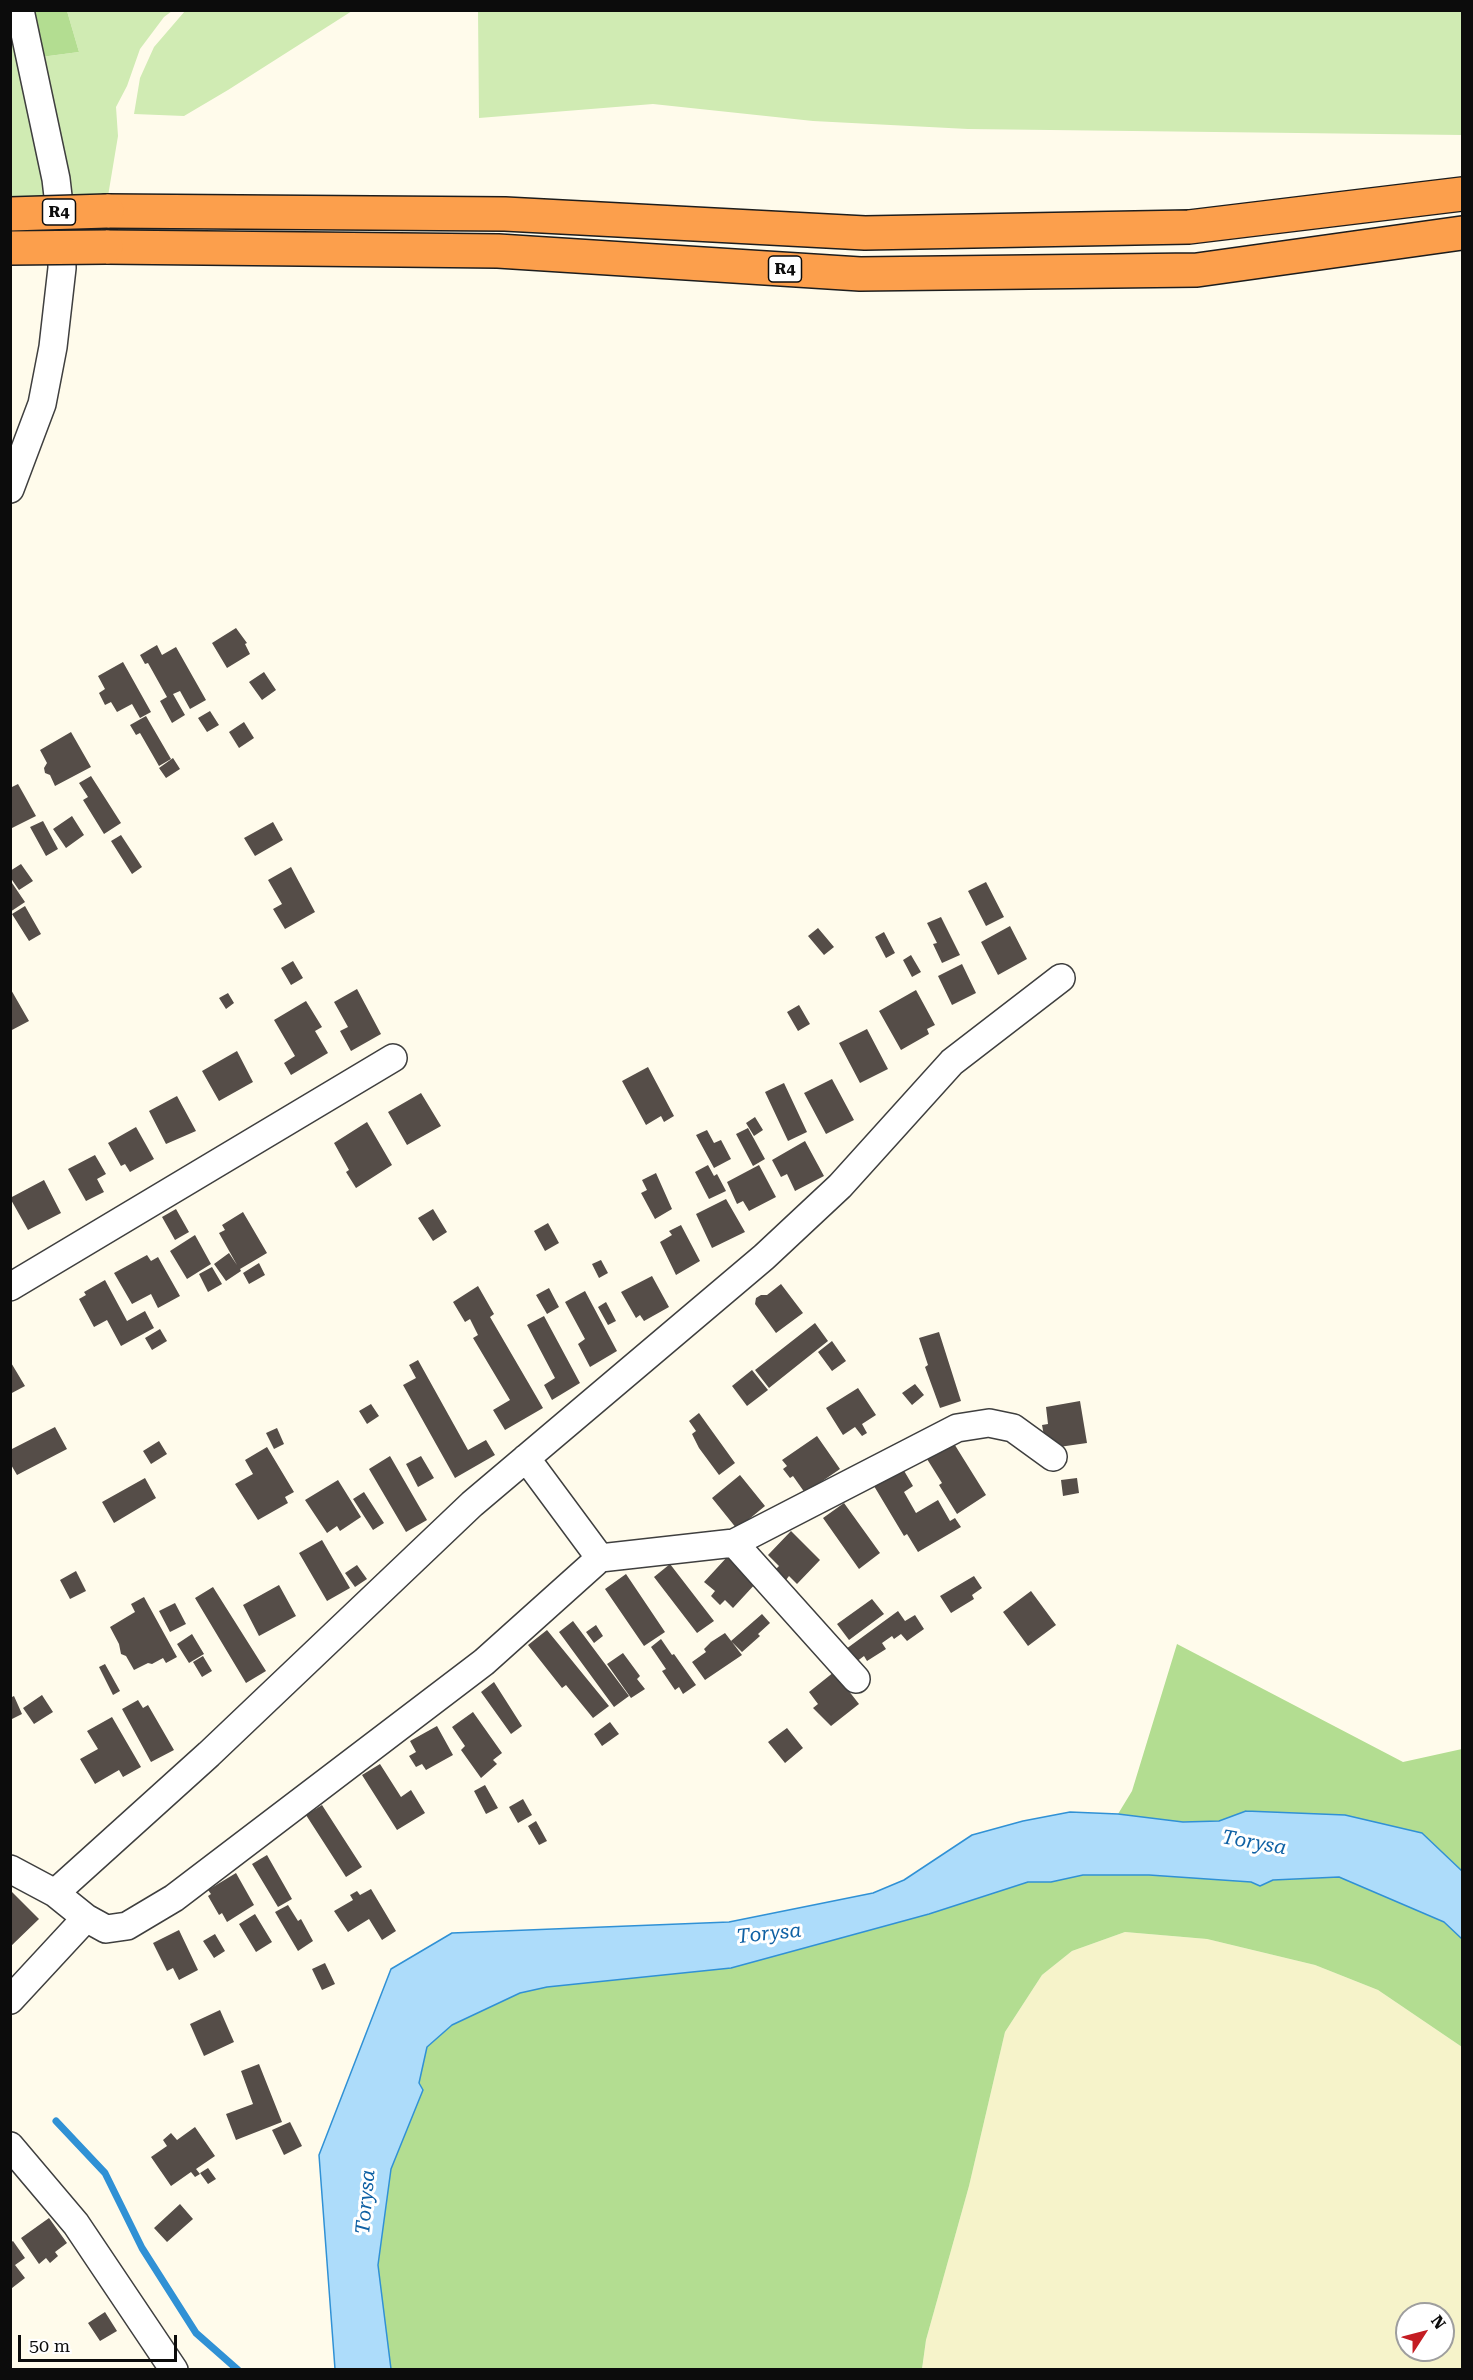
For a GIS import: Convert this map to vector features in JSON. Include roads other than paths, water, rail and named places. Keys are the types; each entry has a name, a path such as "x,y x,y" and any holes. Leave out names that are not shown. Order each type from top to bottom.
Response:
{"highway":[{"name":"R4","path":"10,214 107,211 505,214 864,234 1189,227 1462,194"},
{"name":"R4","path":"10,248 498,251 860,274 1197,270 1462,233"}],"street":[{"path":"10,489 42,404 54,347 62,268 61,222 56,179 20,10"},
{"path":"55,1893 209,1754 472,1504 764,1257 840,1186 952,1062 1061,978"},
{"path":"10,1287 393,1058"},
{"path":"10,1869 55,1893 86,1918 106,1929 127,1926 174,1898 484,1662 600,1558 734,1543 957,1428 989,1423 1012,1428 1053,1457"},
{"path":"526,1458 600,1558"},
{"path":"734,1543 856,1679"},
{"path":"10,2000 86,1918"},
{"path":"10,2146 76,2224 174,2370"}],"water":[{"name":"Torysa","path":"1246,1811 1345,1815 1422,1833 1462,1871 1462,1939 1444,1922 1339,1877 1273,1880 1260,1886 1251,1882 1149,1875 1083,1875 1051,1882 1028,1882 929,1914 731,1968 547,1987 520,1993 452,2025 427,2047 419,2083 423,2090 391,2169 378,2265 391,2369 335,2369 319,2155 391,1969 452,1933 729,1922 873,1893 904,1880 972,1835 1023,1821 1070,1812 1118,1814 1183,1822 1219,1821"}],"waterway":[{"path":"56,2121 105,2173 142,2248 196,2333 238,2370"}]}
